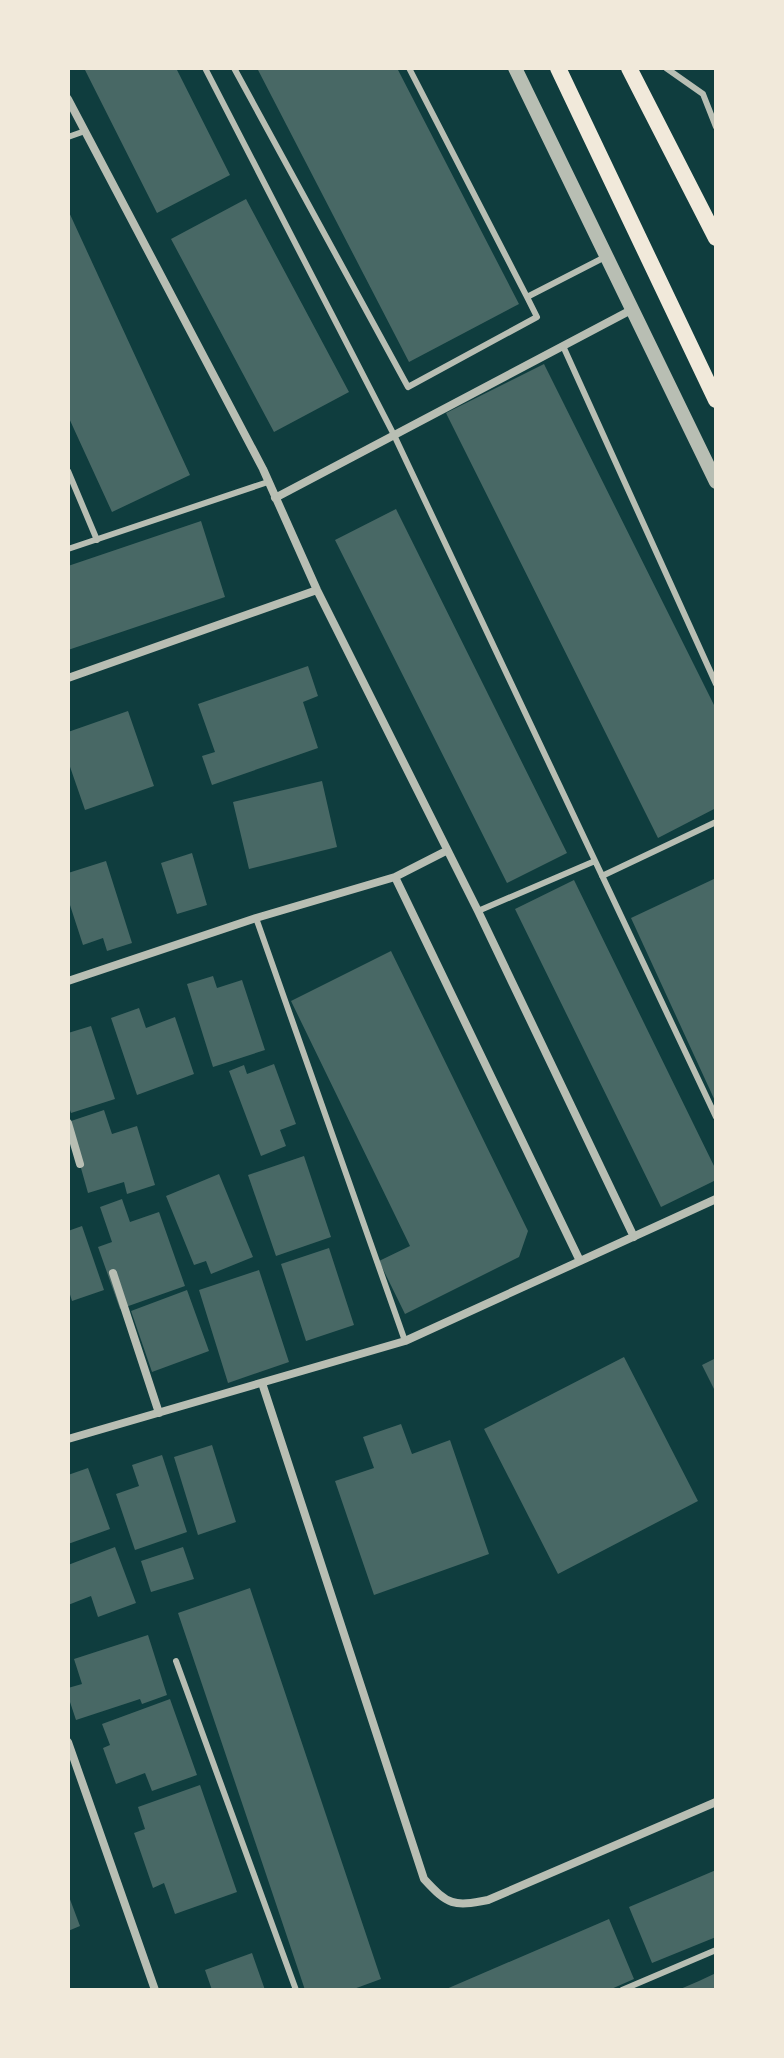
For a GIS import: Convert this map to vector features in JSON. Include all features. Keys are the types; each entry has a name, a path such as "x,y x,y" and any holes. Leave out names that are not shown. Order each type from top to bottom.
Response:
{"main road":[{"path":"558,68 716,400"},
{"path":"629,68 716,238"}],"street":[{"path":"515,68 716,482"},
{"path":"68,99 268,482 317,590 478,911 634,1237"},
{"path":"275,498 633,309"},
{"path":"68,678 317,590"},
{"path":"68,981 256,918 395,877 446,851"},
{"path":"395,877 580,1261"},
{"path":"68,1123 80,1164"},
{"path":"68,1439 405,1341 716,1199"},
{"path":"113,1273 159,1413"},
{"path":"262,1383 424,1879 440,1896 461,1905 488,1900 716,1802"},
{"path":"68,1742 155,1990"}],"lane":[{"path":"205,68 394,435 716,1117"},
{"path":"234,68 408,387 537,317 409,68"},
{"path":"666,68 703,94 716,127"},
{"path":"68,137 85,131"},
{"path":"527,297 608,256"},
{"path":"563,346 716,684"},
{"path":"68,471 97,540"},
{"path":"68,549 268,482"},
{"path":"602,876 716,822"},
{"path":"478,911 595,861"},
{"path":"256,918 405,1341"},
{"path":"176,1661 296,1990"},
{"path":"622,1990 716,1950"}],"building":[{"path":"84,68 176,68 230,175 157,213"},
{"path":"257,68 397,68 519,304 409,362"},
{"path":"246,199 349,392 274,432 171,239"},
{"path":"68,210 190,475 112,512 68,416"},
{"path":"544,364 716,709 716,808 658,838 446,413"},
{"path":"396,509 567,853 507,883 335,540"},
{"path":"201,521 225,597 68,650 68,566"},
{"path":"308,666 318,696 303,702 318,748 212,785 202,756 215,752 198,704"},
{"path":"128,711 154,786 85,810 68,761 68,732"},
{"path":"322,781 337,847 249,869 233,802"},
{"path":"192,853 207,905 177,914 161,863"},
{"path":"106,861 132,943 107,951 103,938 83,945 68,899 68,873"},
{"path":"716,878 716,1103 631,918"},
{"path":"574,880 716,1170 716,1180 661,1207 515,909"},
{"path":"391,951 528,1231 519,1257 405,1314 379,1261 410,1246 291,1001"},
{"path":"213,976 217,988 242,980 265,1050 213,1067 187,984"},
{"path":"139,1008 146,1028 175,1017 194,1074 137,1095 111,1018"},
{"path":"91,1026 115,1099 71,1113 68,1104 68,1033"},
{"path":"274,1064 296,1124 280,1130 286,1146 261,1156 229,1071 244,1065 247,1074"},
{"path":"104,1110 112,1134 137,1126 155,1185 127,1194 124,1182 88,1193 68,1122"},
{"path":"304,1156 331,1237 276,1256 248,1175"},
{"path":"219,1174 253,1257 211,1274 206,1261 194,1265 166,1196"},
{"path":"122,1199 130,1222 159,1212 185,1286 120,1309 98,1247 112,1242 100,1207"},
{"path":"82,1226 104,1290 72,1301 68,1288 68,1231"},
{"path":"329,1248 354,1325 306,1341 281,1264"},
{"path":"259,1270 289,1362 228,1383 199,1290"},
{"path":"187,1290 209,1351 152,1372 131,1311"},
{"path":"624,1357 698,1501 558,1574 484,1429"},
{"path":"716,1358 716,1393 702,1365"},
{"path":"401,1424 412,1454 450,1440 489,1554 374,1595 335,1481 374,1468 363,1437"},
{"path":"212,1445 236,1522 198,1535 174,1457"},
{"path":"162,1455 187,1532 135,1550 116,1494 139,1486 132,1465"},
{"path":"88,1468 110,1529 68,1544 68,1475"},
{"path":"115,1547 136,1603 98,1617 91,1596 68,1605 68,1565"},
{"path":"183,1547 194,1579 151,1592 141,1561"},
{"path":"250,1588 381,1979 351,1990 305,1990 178,1613"},
{"path":"148,1635 167,1695 142,1704 140,1699 76,1720 68,1696 68,1688 82,1684 74,1659"},
{"path":"170,1699 197,1775 152,1791 145,1773 116,1784 103,1748 110,1745 102,1724"},
{"path":"200,1785 237,1892 175,1914 164,1883 153,1888 134,1833 145,1829 138,1807"},
{"path":"716,1870 716,1937 652,1963 629,1907"},
{"path":"68,1894 80,1926 68,1931"},
{"path":"609,1919 634,1979 609,1990 444,1990"},
{"path":"252,1953 265,1990 212,1990 205,1970"},
{"path":"716,1973 716,1990 678,1990 699,1981"}]}
